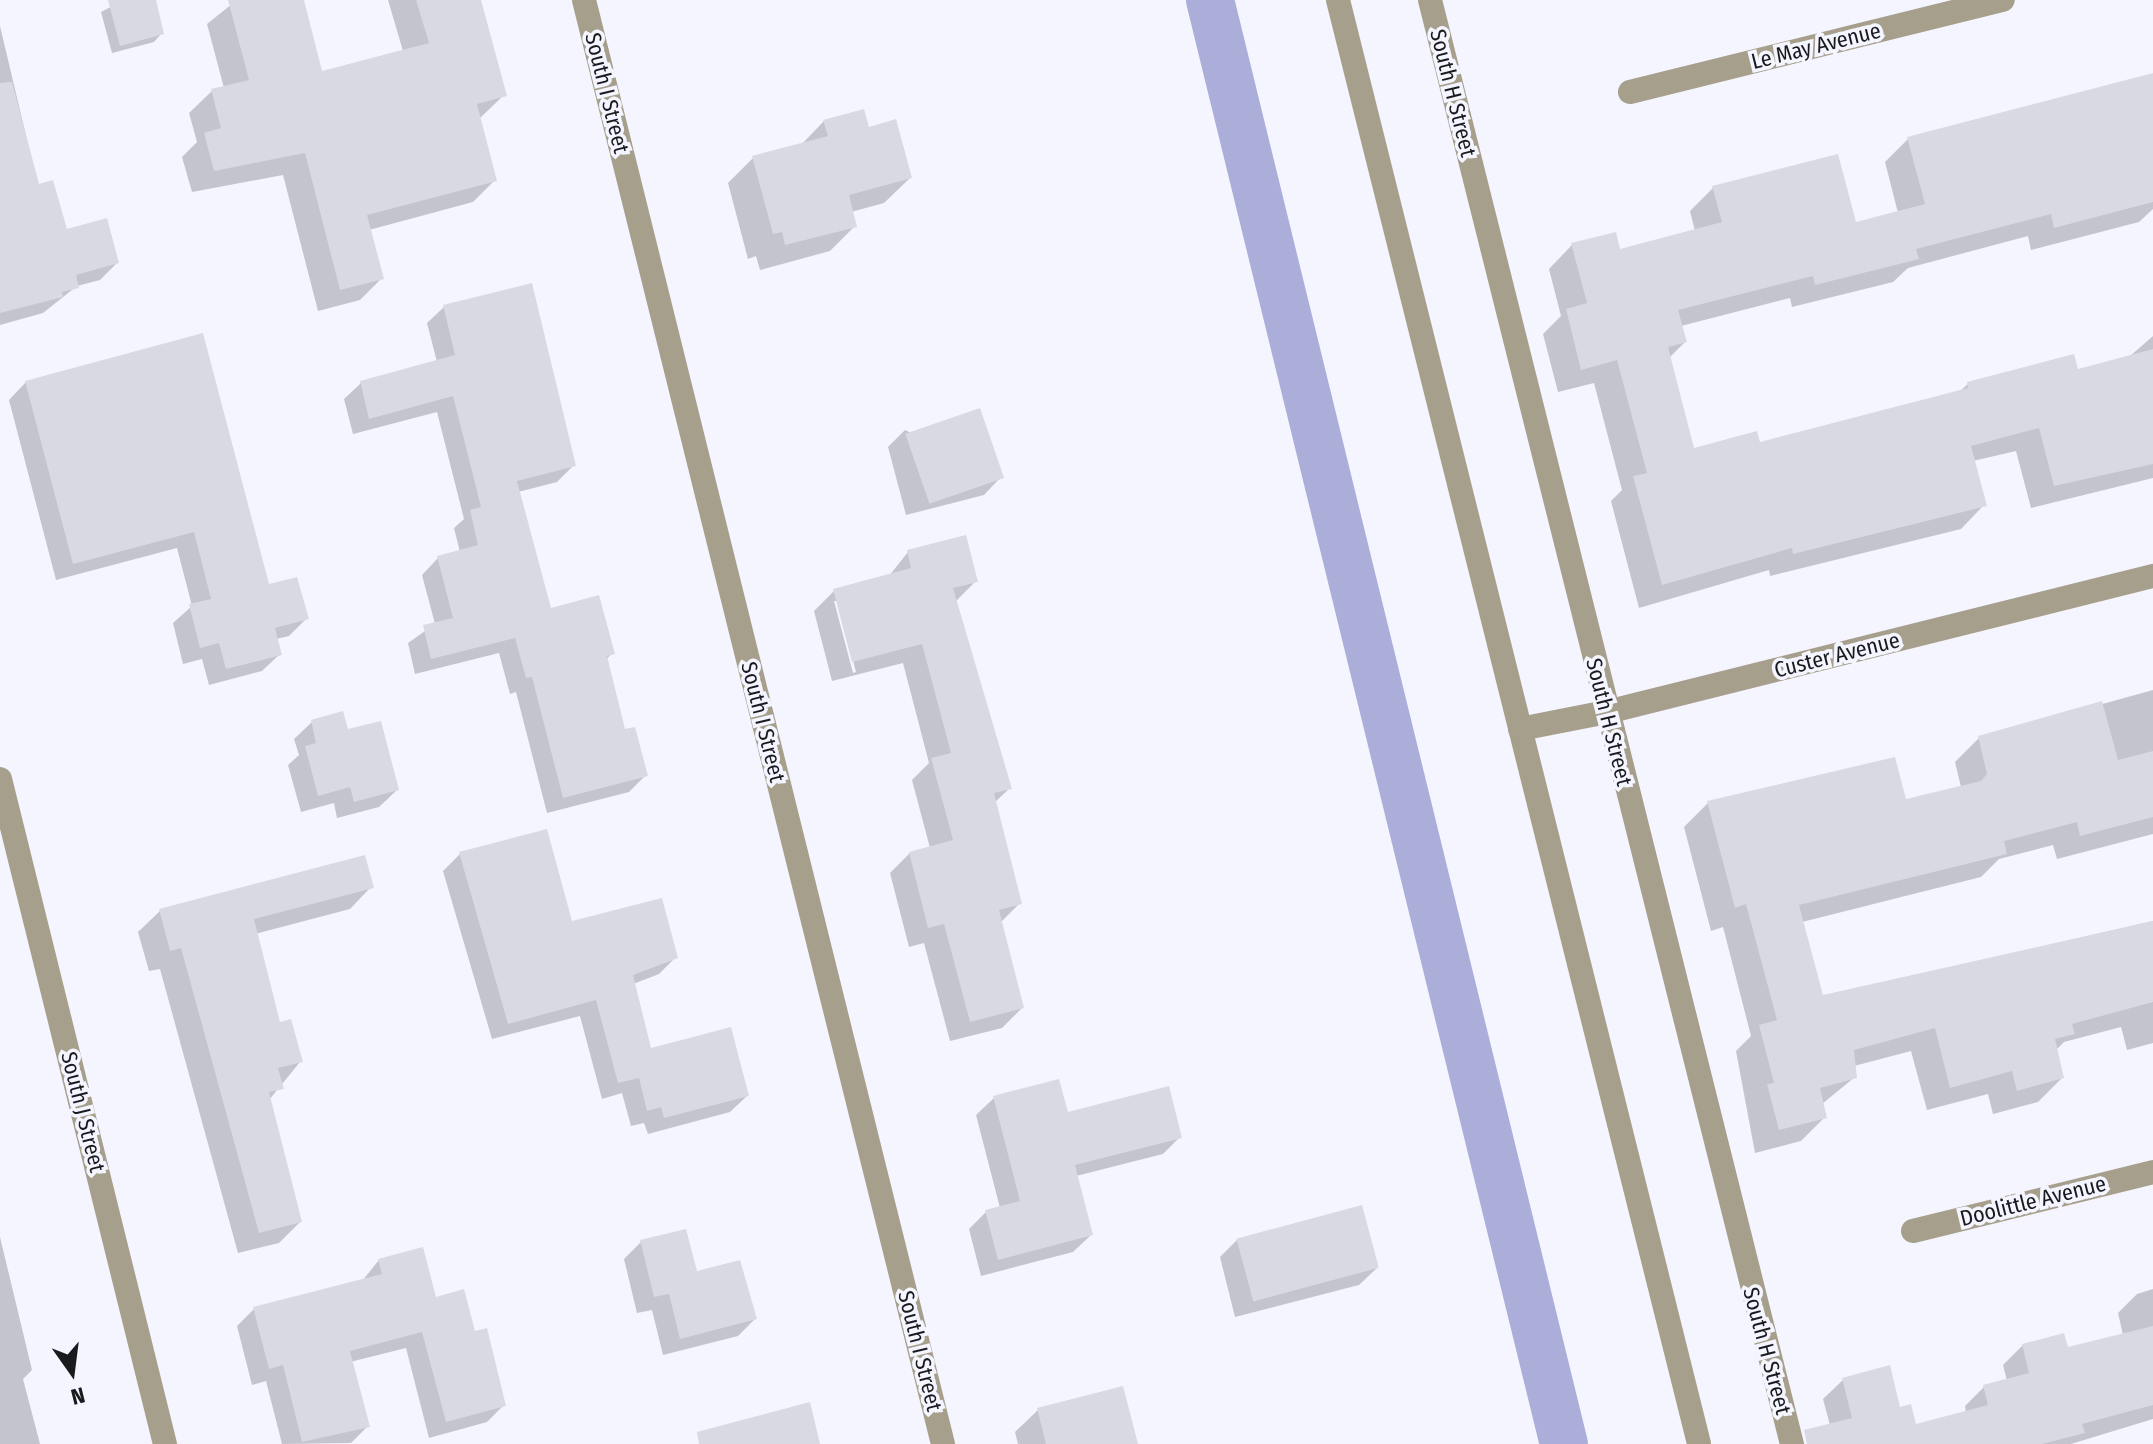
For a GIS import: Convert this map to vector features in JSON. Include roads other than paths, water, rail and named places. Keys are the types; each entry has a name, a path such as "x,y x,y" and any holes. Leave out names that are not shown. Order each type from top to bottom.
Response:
{"street":[{"name":"South I Street","path":"584,0 943,1444"},
{"path":"1338,0 1699,1444"},
{"name":"South H Street","path":"1430,0 1792,1444"},
{"name":"Le May Avenue","path":"1630,92 2003,0"},
{"name":"Custer Avenue","path":"1520,729 1607,712 2153,576"},
{"name":"South J Street","path":"0,779 165,1444"},
{"name":"Doolittle Avenue","path":"1913,1231 2153,1172"}],"waterway":[{"path":"1210,0 1564,1444"}]}
